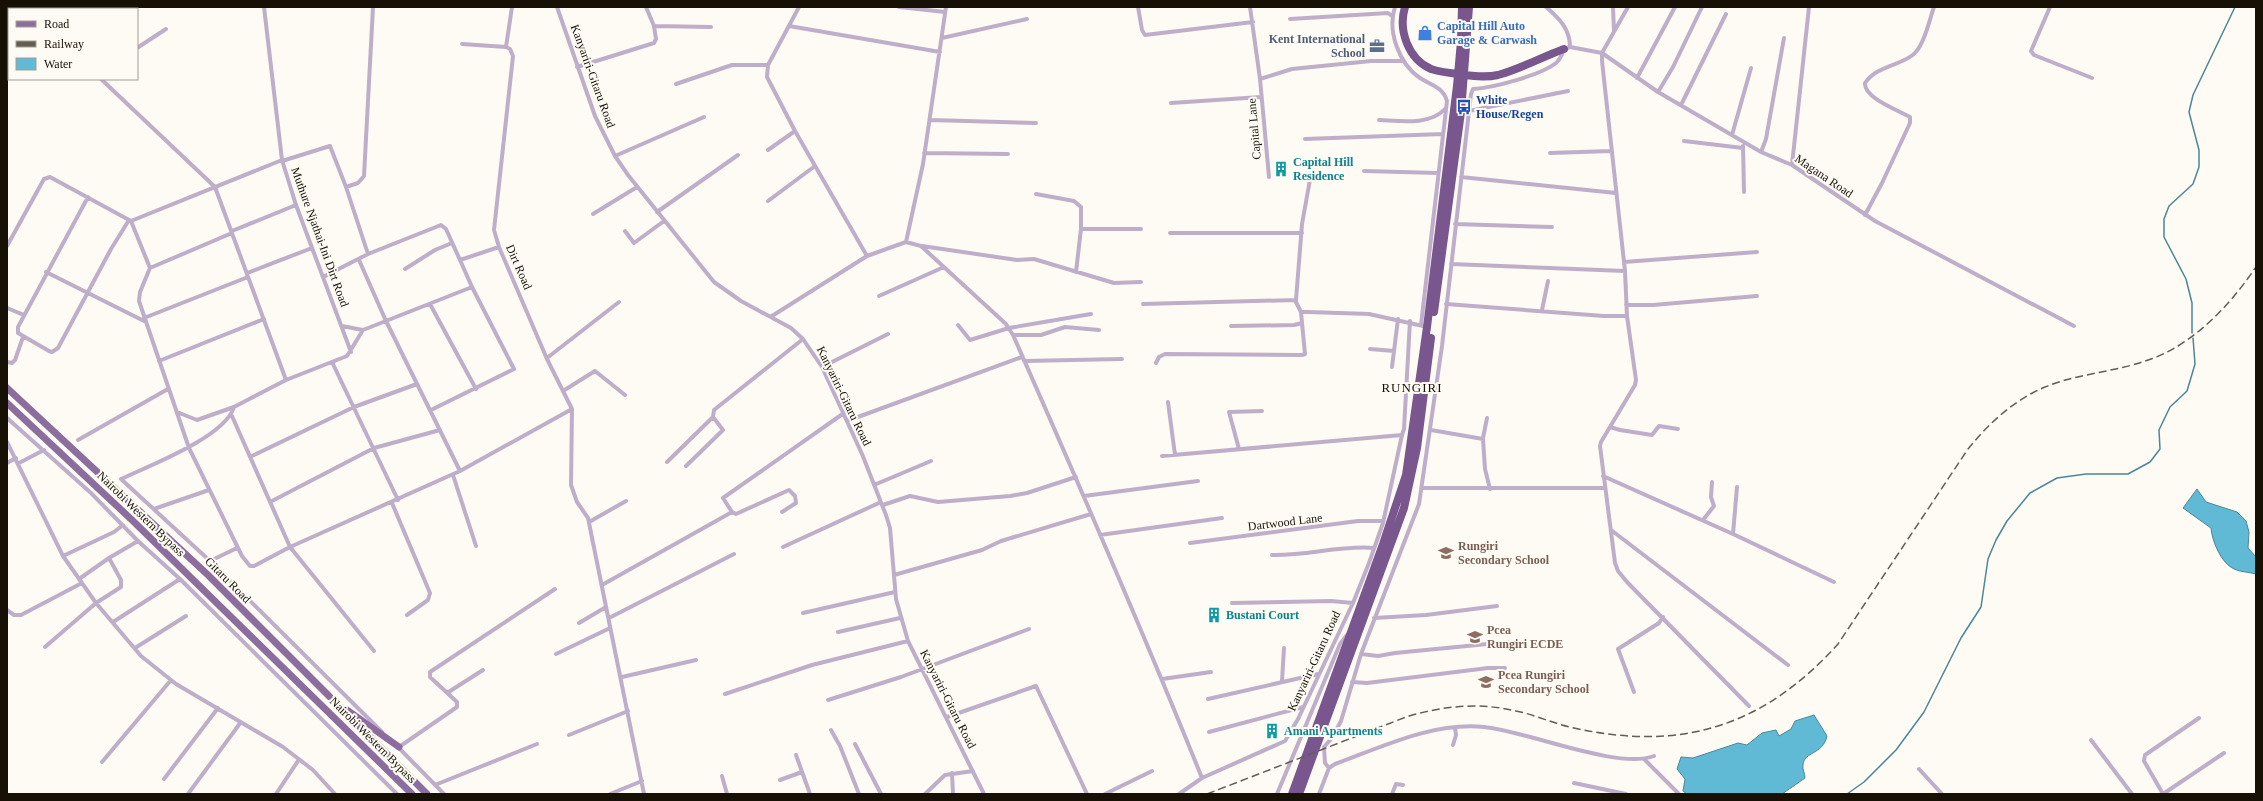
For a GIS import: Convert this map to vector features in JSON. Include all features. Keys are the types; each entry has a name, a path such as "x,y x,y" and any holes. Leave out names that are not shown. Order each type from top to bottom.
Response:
{"highway":[{"path":"1406,7 1402,17 1405,38 1413,54 1426,66 1440,71 1472,76 1498,75 1567,48"},
{"path":"1298,793 1297,780 1316,739 1404,508 1414,466 1463,59 1468,34 1470,7"},
{"path":"1459,9 1463,59"},
{"path":"1298,793 1306,777 1316,739 1350,632 1384,544 1406,475 1424,326 1460,86"}],"main road":[{"name":"Gitaru Road","path":"7,388 208,575 307,676 427,794"},
{"name":"Nairobi Western Bypass","path":"7,403 132,520 412,794"},
{"path":"307,676 358,720 398,747"}],"street":[{"name":"Muthure Njathai-Ini Dirt Road","path":"264,7 282,161 296,205 342,326 350,352"},
{"path":"346,187 358,183 364,176 373,7"},
{"name":"Dirt Road","path":"512,7 506,47 510,49 513,56 494,230 499,247 547,358 572,410 571,485 577,502 584,510 590,524 610,628 622,677 644,794"},
{"name":"Kanyariri-Gitaru Road","path":"557,7 595,116 615,156 637,187 714,282 741,301 772,316 803,339 822,368 844,413 882,504 890,528 895,592 900,618 908,642 947,717 984,794"},
{"path":"577,67 654,43 656,39 654,26 646,7"},
{"path":"799,7 768,65 767,77 814,166 866,256"},
{"path":"899,7 945,12"},
{"path":"906,242 930,120 946,7"},
{"path":"1138,7 1142,30 1145,35 1253,22"},
{"name":"Capital Lane","path":"1250,7 1260,79 1269,176"},
{"path":"1301,312 1369,314 1410,321 1424,326 1438,173 1446,109 1445,95 1441,89 1419,77 1404,61 1395,40 1392,16 1395,7"},
{"path":"1329,768 1325,762 1324,747 1332,738 1341,721 1361,654 1408,535 1422,488 1431,430 1471,94 1473,90 1503,85 1545,69 1558,61 1567,48 1568,33 1562,22 1546,7"},
{"path":"1613,7 1614,32"},
{"path":"1628,7 1602,54 1611,151 1625,271 1627,316 1636,380 1600,446 1610,530 1618,571 1749,706"},
{"path":"1637,78 1675,7"},
{"path":"1658,92 1673,67 1702,7"},
{"path":"1792,165 1809,7"},
{"path":"1864,215 1882,183 1910,123 1910,117 1872,96 1865,89 1865,83 1870,77 1891,64 1914,54 1922,42 1934,7"},
{"path":"2050,7 2031,51 2034,55 2092,78"},
{"path":"1290,19 1384,13 1392,16"},
{"path":"1680,105 1726,14"},
{"path":"942,38 1027,19"},
{"path":"654,26 711,27"},
{"path":"789,26 940,52"},
{"path":"138,47 166,29"},
{"path":"1395,40 1405,38"},
{"path":"1761,152 1766,139 1784,38"},
{"path":"462,44 506,47"},
{"name":"Magana Road","path":"1567,48 1602,54 1680,105 1761,152 1792,165 1864,215 2074,326"},
{"path":"1260,79 1292,69 1371,61 1404,61"},
{"path":"676,84 732,65 768,65"},
{"path":"1732,135 1740,113 1751,68"},
{"path":"102,80 215,187 286,380"},
{"path":"1469,111 1568,91"},
{"path":"1171,103 1261,97"},
{"path":"1379,120 1428,120 1438,117 1446,109"},
{"path":"615,156 704,117"},
{"path":"930,120 1036,123"},
{"path":"768,150 795,131"},
{"path":"1305,139 1359,135 1443,134"},
{"path":"1684,141 1743,148"},
{"path":"1744,142 1744,192"},
{"path":"88,197 46,272 17,331 23,337 49,351 55,351 62,343 111,249 130,220 282,161 330,146 346,187 368,254"},
{"path":"1550,153 1611,151"},
{"path":"924,153 1008,154"},
{"path":"657,212 738,155"},
{"path":"768,201 814,166"},
{"path":"1364,171 1438,173"},
{"path":"1156,363 1159,357 1165,354 1302,356 1305,354 1301,312 1296,300 1302,233 1311,174"},
{"path":"7,246 47,177 130,220 150,268 139,297 168,389 190,448 209,490 246,563 250,566 254,566 290,547 392,503 460,471 572,410"},
{"path":"1461,177 1616,193"},
{"path":"593,214 637,187"},
{"path":"1036,194 1078,203 1082,210 1076,272"},
{"path":"150,268 296,205"},
{"path":"625,231 634,243 664,221"},
{"path":"1455,224 1552,227"},
{"path":"323,277 359,260 368,254 441,225 446,229 472,287 514,369 431,410"},
{"path":"1081,229 1141,229"},
{"path":"1170,233 1302,233"},
{"path":"772,316 866,256 906,242 922,246 1017,260 1034,259 1114,283 1141,282"},
{"path":"405,269 435,250 452,243"},
{"path":"922,246 1009,328 1013,335 1076,477 1162,679 1202,778"},
{"path":"460,260 499,247"},
{"path":"46,272 88,294 145,320 312,248"},
{"path":"1624,262 1757,252"},
{"path":"359,260 386,321 460,471"},
{"path":"1451,264 1625,271"},
{"path":"879,296 944,267"},
{"path":"1542,310 1548,281"},
{"path":"342,326 363,330 472,287"},
{"path":"1626,305 1653,305 1757,296"},
{"path":"1143,304 1296,300"},
{"path":"547,358 619,302"},
{"path":"430,304 476,389"},
{"path":"1446,304 1542,310 1604,316 1627,316"},
{"path":"7,308 24,316"},
{"path":"958,325 970,340 1009,328 1091,314"},
{"path":"159,361 264,319"},
{"path":"1392,367 1398,319"},
{"name":"Kanyariri-Gitaru Road","path":"1179,794 1202,778 1283,744 1304,707 1318,674 1353,603 1374,548 1382,521 1404,429 1410,321"},
{"path":"1231,326 1275,326 1302,323"},
{"path":"1013,335 1041,335 1065,327 1099,330"},
{"path":"176,412 197,420 234,407 286,380 332,362 350,352 363,330"},
{"path":"822,368 888,334"},
{"path":"7,362 12,363 15,360 23,337"},
{"path":"667,462 713,417 712,414 718,406 803,339"},
{"path":"1370,349 1394,351"},
{"path":"847,421 1023,359 1122,359"},
{"path":"332,362 398,500"},
{"path":"563,392 595,371 625,394"},
{"path":"250,457 354,407 417,384"},
{"path":"78,440 168,389"},
{"path":"1168,402 1175,455"},
{"path":"234,407 232,416 290,547 374,651"},
{"path":"1239,449 1230,412 1262,411"},
{"path":"782,512 796,503 795,496 789,490 736,514 732,512 724,501 724,495 844,413"},
{"path":"232,416 190,448 121,479 210,561 444,794"},
{"path":"686,466 723,430 713,417"},
{"path":"7,418 44,450 138,541 180,579 397,794"},
{"path":"1487,418 1483,438 1485,446 1485,469 1490,489"},
{"path":"1610,427 1652,435 1660,426 1678,429"},
{"path":"28,436 35,429"},
{"path":"270,502 374,448 440,430"},
{"path":"1431,430 1483,438"},
{"path":"1162,456 1402,435"},
{"path":"7,442 19,463 63,556 96,603 135,648 154,668 171,680 283,747 298,761 313,770 335,794"},
{"path":"19,463 44,450"},
{"path":"7,463 16,458"},
{"path":"874,485 931,461"},
{"path":"453,474 476,546"},
{"path":"1604,476 1703,520 1834,582"},
{"path":"783,547 882,504 910,496 938,502 1010,496 1027,493 1076,477"},
{"path":"1084,496 1198,480"},
{"path":"1703,520 1714,506 1711,497 1712,482"},
{"path":"1733,534 1737,487"},
{"path":"1422,488 1605,488"},
{"path":"154,510 209,490"},
{"path":"590,524 626,501"},
{"path":"392,503 430,592 428,600 407,615"},
{"path":"602,585 732,512"},
{"path":"894,575 982,550 1011,538 1091,514"},
{"path":"1100,535 1222,518"},
{"name":"Dartwood Lane","path":"1190,543 1358,521 1382,521"},
{"path":"63,556 114,532 123,525"},
{"path":"1610,530 1788,666"},
{"path":"7,610 14,615 21,615 81,581 109,558 138,541"},
{"path":"1272,555 1295,556 1346,547 1374,548"},
{"path":"210,561 238,548"},
{"path":"608,618 734,554"},
{"path":"45,647 96,603 117,590 122,584 109,558"},
{"path":"113,622 180,579"},
{"path":"398,747 455,709 457,702 430,677 430,672 554,589"},
{"path":"803,613 895,592"},
{"path":"1232,603 1331,600 1353,603"},
{"path":"1374,618 1426,615 1497,606"},
{"path":"579,623 606,607"},
{"path":"135,648 186,616"},
{"path":"1634,692 1618,649 1659,623 1663,617"},
{"path":"838,632 900,618"},
{"path":"556,654 610,628"},
{"path":"828,700 922,669 1029,629"},
{"path":"1340,629 1340,644"},
{"path":"1277,794 1340,644 1350,632"},
{"path":"725,694 812,665 908,642"},
{"path":"1361,654 1378,656 1508,642"},
{"path":"1282,681 1284,648"},
{"path":"622,677 696,660"},
{"path":"1352,682 1367,683 1488,668 1505,668"},
{"path":"447,693 483,670"},
{"path":"1162,679 1211,672"},
{"path":"1208,699 1237,694 1252,687 1318,674"},
{"path":"102,762 171,680"},
{"path":"947,717 1036,686 1087,794"},
{"path":"1209,732 1304,707"},
{"path":"164,779 218,708"},
{"path":"569,735 628,712"},
{"path":"2199,718 2145,754 2144,761 2163,794 2224,752"},
{"path":"188,794 241,722"},
{"path":"1319,794 1329,768 1334,764 1400,739 1455,728 1484,727 1519,733 1590,752 1644,759 1654,756"},
{"path":"1453,746 1456,736 1455,728"},
{"path":"831,730 843,751 859,794"},
{"path":"2091,740 2132,794"},
{"path":"435,785 537,744"},
{"path":"855,744 881,794"},
{"path":"796,755 810,794"},
{"path":"366,763 375,759"},
{"path":"1644,759 1675,792 1679,794"},
{"path":"276,794 298,761"},
{"path":"1919,769 1942,794"},
{"path":"925,794 940,778 952,773 973,771"},
{"path":"780,780 802,772"},
{"path":"1104,794 1152,772"},
{"path":"952,773 953,794"},
{"path":"722,776 727,794"},
{"path":"610,794 642,781"},
{"path":"1574,783 1626,794"},
{"path":"1392,794 1396,784 1403,785"}],"water":[{"path":"2197,489 2206,502 2237,512 2246,521 2249,532 2248,548 2256,557 2256,574 2236,570 2229,566 2218,551 2213,539 2211,528 2183,508"},
{"path":"1814,715 1827,736 1825,742 1822,747 1807,757 1804,761 1803,767 1805,778 1782,794 1687,794 1683,791 1685,779 1677,769 1681,757 1693,758 1738,743 1747,745 1762,733 1776,730 1779,736 1791,729 1795,721"}],"waterway":[{"path":"2192,333 2192,303 2186,279 2164,237 2164,219 2169,206 2193,184 2199,167 2199,150 2189,112 2193,95 2235,7"},
{"path":"1847,794 1864,782 1896,750 1924,712 1961,638 1981,607 1988,559 1996,540 2007,521 2030,493 2057,478 2086,474 2128,474 2150,462 2160,449 2159,430 2170,407 2187,391 2195,364 2193,338"}],"railway":[{"path":"1207,794 1406,717 1433,710 1461,706 1502,708 1574,728 1613,735 1650,737 1685,734 1719,726 1750,713 1781,695 1810,672 1838,644 1968,449 1993,421 2013,405 2045,387 2058,382 2125,367 2151,359 2167,352 2197,333 2223,309 2256,267"}],"place":[{"name":"Capital Hill Auto Garage & Carwash","path":"1425,33"},
{"name":"Kent International School","path":"1377,46"},
{"name":"White House/Regen","path":"1464,107"},
{"name":"Capital Hill Residence","path":"1281,169"},
{"name":"Rungiri Secondary School","path":"1446,553"},
{"name":"Bustani Court","path":"1214,615"},
{"name":"Pcea Rungiri ECDE","path":"1475,637"},
{"name":"Pcea Rungiri Secondary School","path":"1486,682"},
{"name":"Amani Apartments","path":"1272,731"}],"district":[{"name":"RUNGIRI","path":"1412,387"}]}
